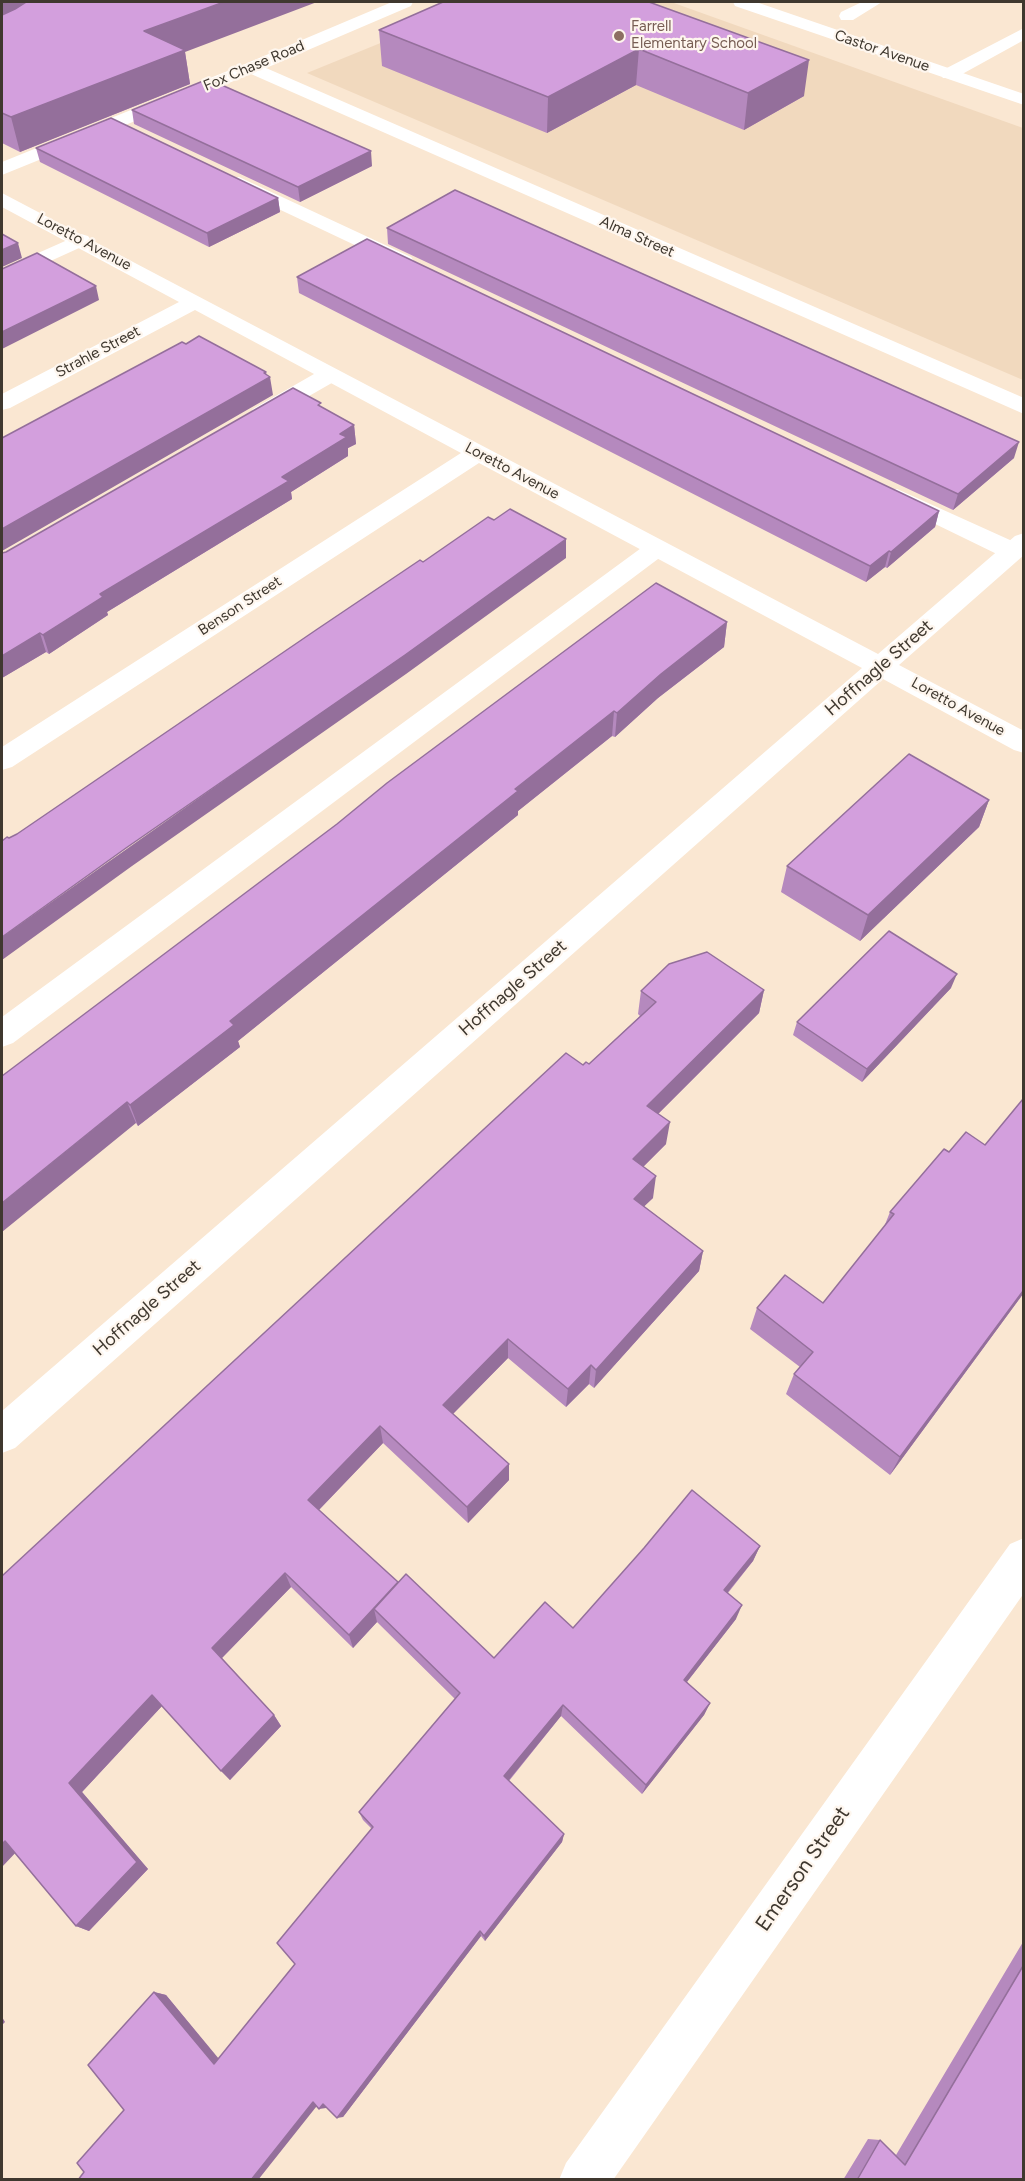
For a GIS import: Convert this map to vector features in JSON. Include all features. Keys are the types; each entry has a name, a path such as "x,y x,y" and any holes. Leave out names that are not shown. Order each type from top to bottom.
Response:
{"street":[{"name":"Fox Chase Road","path":"2,169 405,2"},
{"name":"Castor Avenue","path":"741,2 1023,100"},
{"name":"Castor Avenue","path":"868,23 842,14 874,2"},
{"path":"948,74 1023,33"},
{"name":"Castor Avenue","path":"952,52 993,67"},
{"name":"Alma Street","path":"250,68 1023,406"},
{"path":"115,123 136,134"},
{"path":"223,175 417,268"},
{"name":"Loretto Avenue","path":"2,199 329,375 1023,742"},
{"path":"2,277 81,240"},
{"name":"Strahle Street","path":"2,402 194,302"},
{"path":"237,428 329,375"},
{"name":"Benson Street","path":"2,760 478,453"},
{"path":"882,489 1018,546"},
{"name":"Hoffnagle Street","path":"2,1435 1018,546"},
{"path":"2,1034 657,548"},
{"name":"Emerson Street","path":"583,2180 1023,1558"}],"shaded area":[{"path":"481,2 671,2 1023,128 1023,380 307,73"}],"building":[{"path":"26,2 224,2 144,31 185,50 11,117 2,113 2,15"},
{"path":"443,2 649,2 809,60 748,93 639,49 548,97 379,30"},
{"path":"208,79 371,151 298,187 132,110"},
{"path":"111,118 278,198 207,233 36,148"},
{"path":"455,190 1019,442 958,494 387,228"},
{"path":"2,234 18,243 2,250"},
{"path":"367,239 939,511 891,552 889,551 870,566 297,277"},
{"path":"37,253 96,286 2,332 2,269"},
{"path":"199,336 266,372 264,373 270,377 2,529 2,438 182,342 186,344"},
{"path":"293,388 354,425 340,434 347,437 282,477 289,481 100,594 103,597 43,635 40,633 2,656 2,553"},
{"path":"510,509 566,539 405,655 126,848 2,937 2,841 17,834 420,560 423,562 488,517 494,520"},
{"path":"656,583 727,622 661,674 617,713 614,711 515,789 518,791 230,1021 234,1025 130,1105 127,1102 2,1203 2,1076 337,824 387,783"},
{"path":"909,754 989,800 868,915 787,866"},
{"path":"889,931 957,974 867,1069 797,1022"},
{"path":"707,952 764,990 647,1106 670,1122 633,1159 656,1176 634,1199 703,1251 596,1370 591,1365 568,1389 508,1339 443,1405 509,1464 467,1507 380,1426 308,1500 398,1582 349,1635 285,1573 212,1648 274,1715 221,1771 152,1695 69,1783 137,1862 76,1926 5,1841 2,1844 2,1576 566,1053 583,1065 586,1062 589,1064 656,1002 641,991 669,964"},
{"path":"1023,1099 1023,1291 900,1457 794,1374 813,1352 757,1308 785,1275 823,1303 894,1214 890,1212 944,1149 949,1152 966,1132 985,1145"},
{"path":"692,1490 760,1546 724,1590 742,1605 684,1680 710,1703 646,1785 563,1705 504,1776 564,1834 484,1936 480,1931 337,2118 323,2104 319,2109 313,2102 251,2180 78,2180 84,2172 77,2163 124,2110 88,2065 154,1992 214,2064 295,1964 277,1943 373,1827 359,1812 460,1693 374,1609 406,1574 494,1658 545,1602 573,1628"},
{"path":"1023,1966 1023,2180 857,2180 880,2140 905,2165"}],"place":[{"name":"Farrell Elementary School","path":"619,36"}]}
